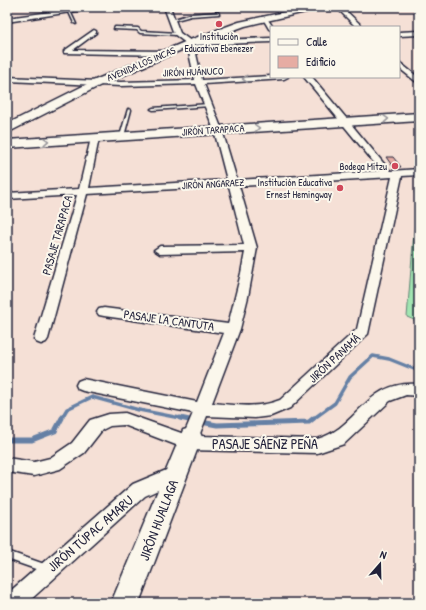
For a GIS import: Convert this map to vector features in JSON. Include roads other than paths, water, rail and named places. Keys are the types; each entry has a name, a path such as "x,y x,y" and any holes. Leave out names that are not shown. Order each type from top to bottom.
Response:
{"street":[{"path":"7,20 73,9 99,7"},
{"path":"167,7 177,34 190,43 270,40"},
{"path":"339,7 359,26"},
{"name":"AVENIDA LOS INCAS","path":"7,129 99,82 190,43 242,24 310,9 352,7"},
{"path":"264,18 270,27"},
{"path":"94,32 66,52 168,53"},
{"path":"400,34 419,34"},
{"path":"190,43 199,82 218,130 251,248 249,264 233,329 190,440"},
{"path":"403,70 419,69"},
{"path":"403,70 419,82"},
{"name":"JIRÓN HUÁNUCO","path":"7,79 121,84 199,82 270,78"},
{"path":"309,78 345,122 393,173"},
{"name":"JIRÓN TARAPACA","path":"7,144 419,117"},
{"name":"PASAJE TARAPACA","path":"41,339 82,192 95,138"},
{"name":"JIRÓN ANGARAEZ","path":"7,196 419,172"},
{"name":"JIRÓN PANAMÁ","path":"83,385 201,411 255,412 271,410 285,404 363,331 393,173"},
{"path":"160,250 251,248"},
{"name":"PASAJE LA CANTUTA","path":"104,312 233,329"},
{"name":"PASAJE SÁENZ PEÑA","path":"7,465 34,469 54,464 78,448 96,425 117,418 125,419 190,440 317,446 336,440 392,392 414,389 419,390"},
{"name":"JIRÓN HUALLAGA","path":"125,603 190,440"},
{"name":"JIRÓN TÚPAC AMARU","path":"12,603 139,490 176,474"}],"lane":[{"path":"73,9 75,23"},
{"path":"7,14 8,10"},
{"path":"172,20 191,15 218,13"},
{"path":"115,28 138,29 140,32 177,34"},
{"path":"153,109 209,105"},
{"path":"122,136 129,110"},
{"path":"7,555 49,570"}],"waterway":[{"path":"313,419 335,403 350,377 373,356 389,359 419,371"},
{"path":"61,419 67,409 92,397 139,410 181,418"},
{"path":"7,440 32,440 55,431 62,418"},
{"path":"181,418 194,421"},
{"path":"201,422 217,425 309,422 314,418"}],"place":[{"name":"Institución Educativa Ebenezer","path":"219,24"},
{"name":"Bodega Mitzu","path":"395,166"},
{"name":"Institución Educativa Ernest Hemingway","path":"340,188"}]}
